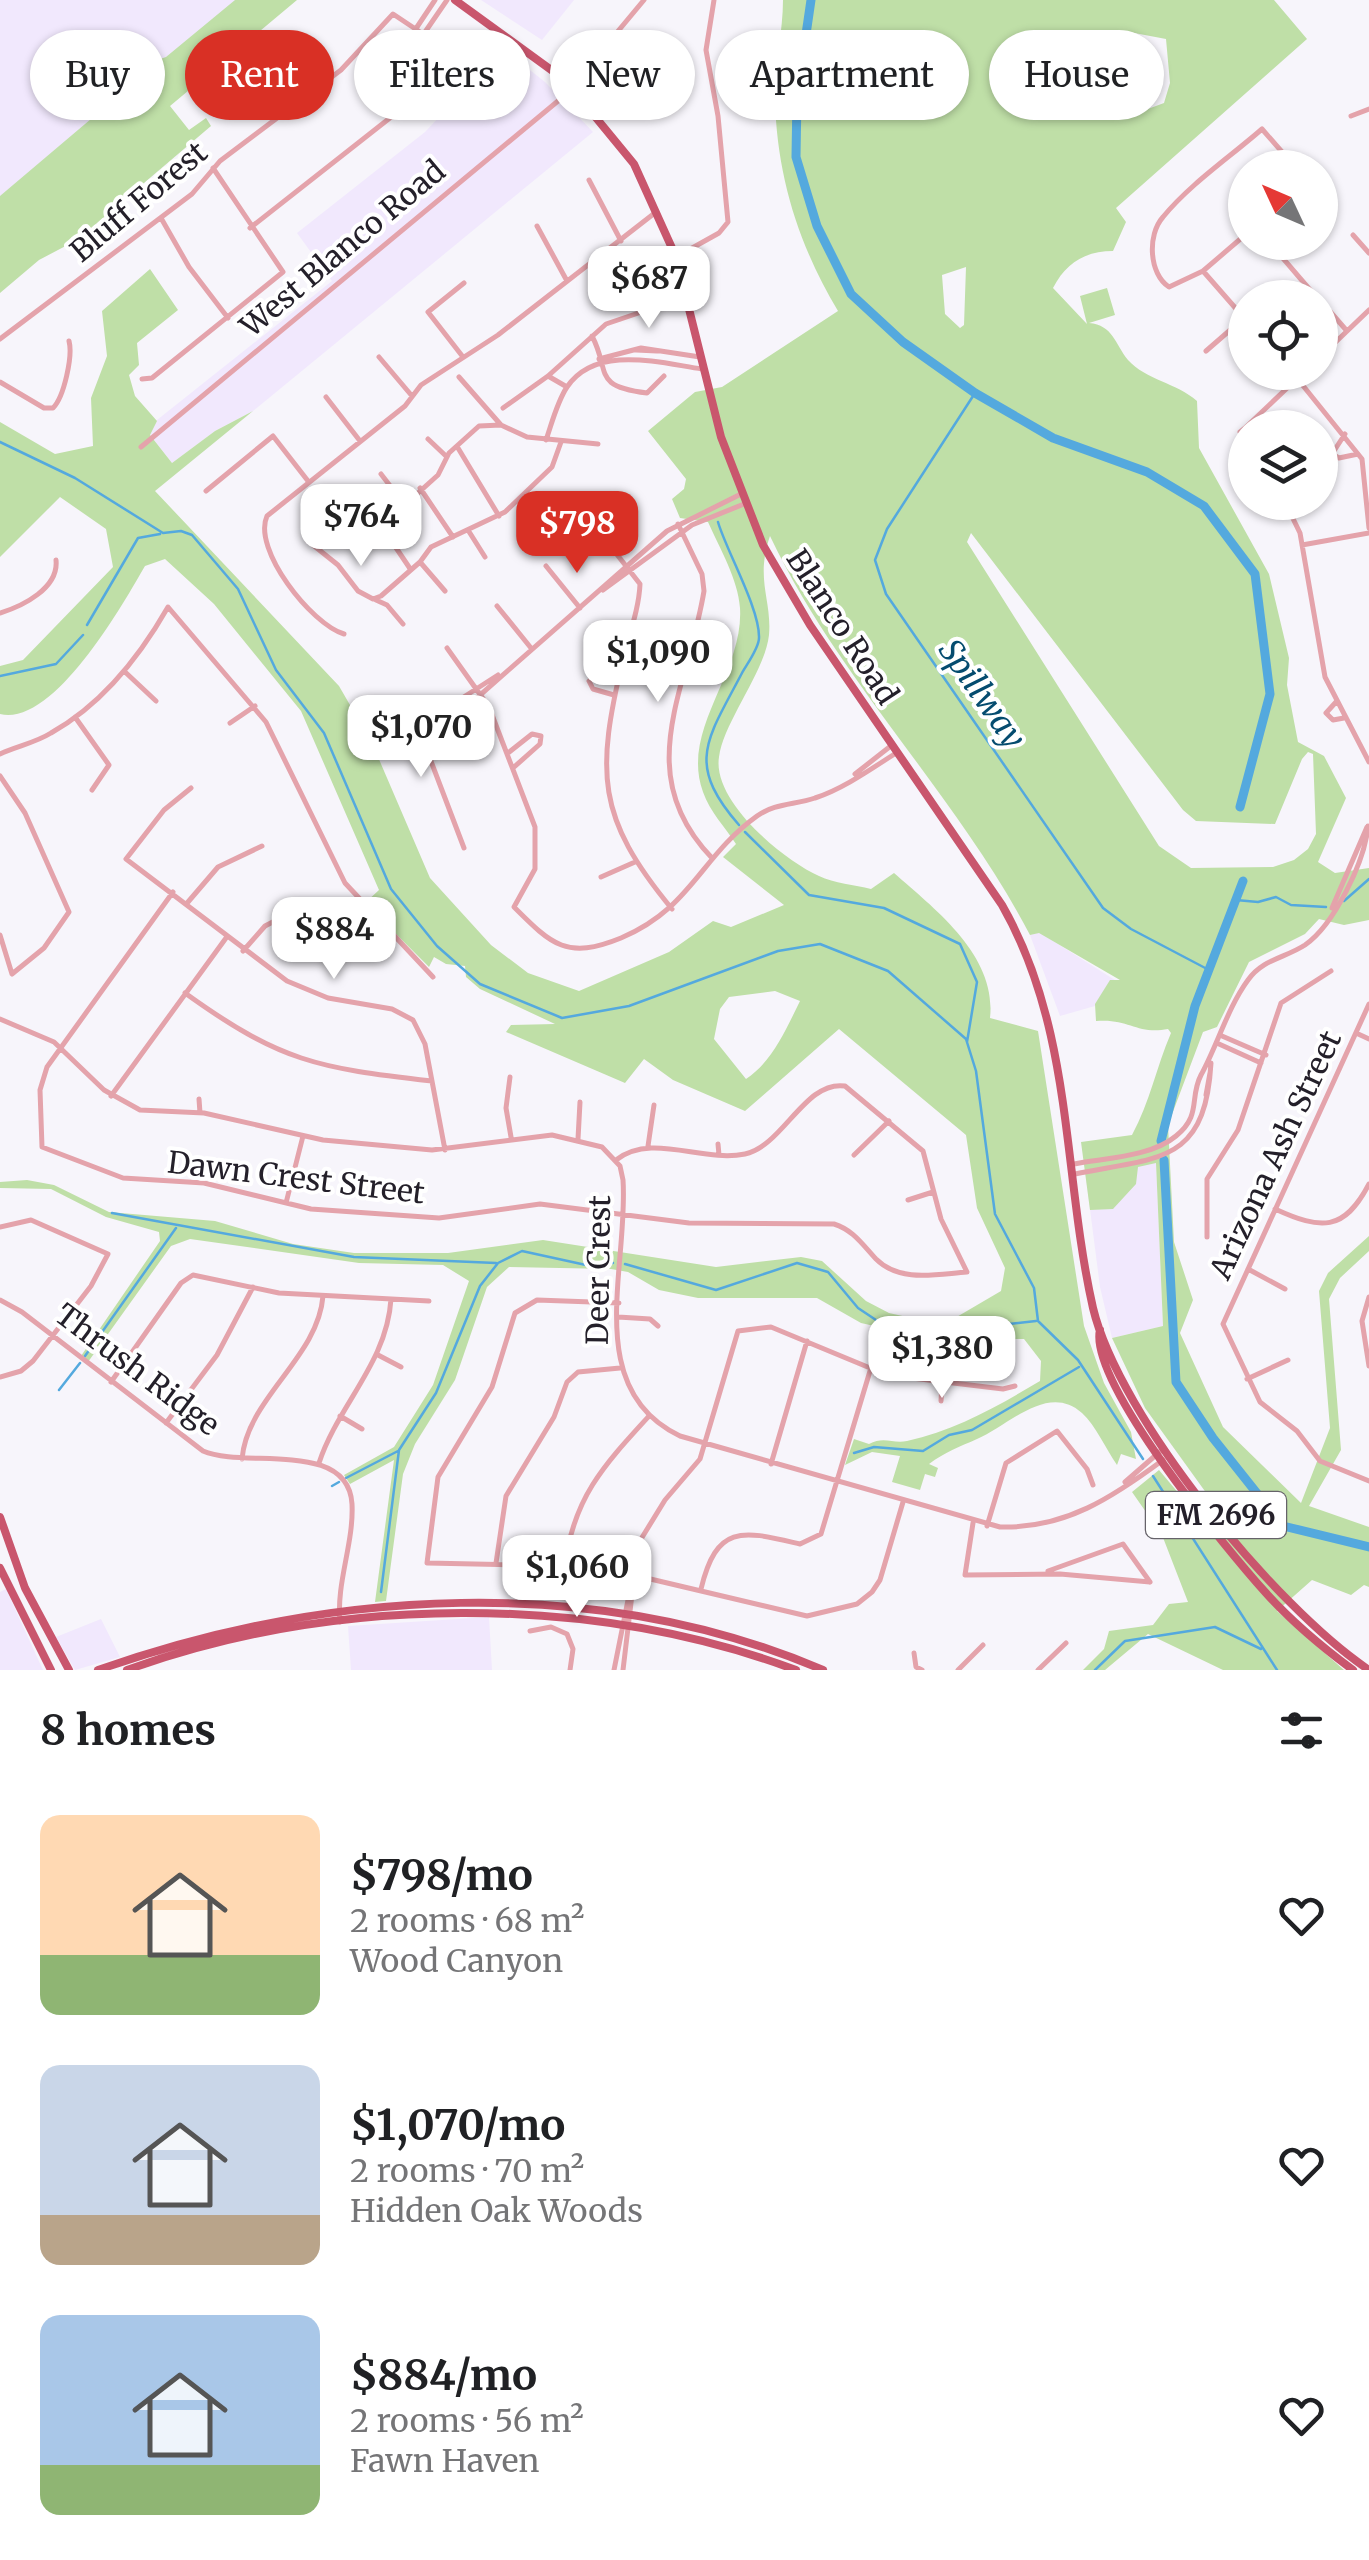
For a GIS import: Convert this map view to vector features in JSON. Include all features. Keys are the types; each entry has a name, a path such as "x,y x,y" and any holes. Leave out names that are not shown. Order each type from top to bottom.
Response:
{"main road":[{"name":"Blanco Road","path":"455,0 550,68"},
{"name":"Blanco Road","path":"600,120 623,148 658,211 676,257 702,369 743,499 794,600 1002,905 1031,962 1057,1052 1100,1330 1122,1381 1163,1454 1294,1614 1353,1670"},
{"path":"0,1517 4,1546 69,1670"},
{"path":"0,1568 50,1670"},
{"path":"98,1670 171,1650 340,1617 471,1602 627,1614 758,1645 822,1670"},
{"path":"340,1617 471,1613 626,1624 738,1650 796,1670"},
{"name":"Blanco Road","path":"1294,1614 1369,1670"},
{"path":"126,1670 171,1650"}],"street":[{"path":"416,30 435,0"},
{"path":"426,30 447,0"},
{"name":"West Blanco Road","path":"618,30 644,0"},
{"path":"676,257 719,233 728,222 718,116 706,50 714,0"},
{"name":"Bluff Forest","path":"378,30 393,14 416,30"},
{"path":"424,17 432,22"},
{"name":"Bluff Forest","path":"0,338 161,218 198,188 213,168 354,55"},
{"name":"West Blanco Road","path":"141,447 550,108"},
{"path":"1351,116 1369,110"},
{"path":"250,228 386,120"},
{"path":"1238,150 1262,129 1280,150"},
{"path":"1228,159 1162,217 1152,257 1164,285 1175,285 1203,271 1228,250"},
{"path":"142,379 152,378 283,272 213,168"},
{"path":"589,180 621,240"},
{"path":"344,634 331,629 310,609 264,544 267,516 412,396 658,211"},
{"path":"161,218 189,267 228,318"},
{"path":"537,226 567,281"},
{"path":"1354,235 1369,253"},
{"path":"1285,260 1302,280"},
{"path":"1203,271 1228,300"},
{"path":"464,283 428,312 464,358"},
{"path":"503,408 548,376 612,320 662,305"},
{"path":"1338,340 1369,310"},
{"path":"1338,321 1347,331"},
{"path":"1206,351 1228,332"},
{"path":"592,336 606,380 640,392 656,390 664,376"},
{"path":"0,382 44,408 53,408 59,401 72,351 69,341"},
{"path":"546,440 566,387 599,362 636,350 700,357"},
{"path":"380,357 412,396"},
{"path":"599,362 631,357 702,369"},
{"path":"548,376 566,387"},
{"path":"459,377 501,425 527,438 598,444"},
{"path":"1265,410 1286,390"},
{"path":"1302,545 1369,531 1363,456 1307,390"},
{"path":"326,397 360,441"},
{"path":"338,506 361,530 382,527 438,475 446,457 473,429 501,425"},
{"path":"1345,434 1332,447 1332,454 1338,458 1363,456"},
{"path":"206,491 273,436 308,481"},
{"path":"428,439 446,457"},
{"path":"373,599 420,562 431,547 499,516 552,467 560,442"},
{"path":"458,448 499,516"},
{"path":"381,474 404,504"},
{"path":"420,488 453,537"},
{"path":"519,499 533,516"},
{"path":"421,735 501,674 678,524 743,499"},
{"path":"629,568 683,530 743,499"},
{"path":"1292,520 1302,545 1322,667 1369,762"},
{"path":"678,524 702,574 704,591 668,739 670,784 684,822 712,858"},
{"path":"594,526 629,568 640,591 615,695 605,775 617,826 636,862 672,909"},
{"path":"382,527 410,570"},
{"path":"468,530 485,557"},
{"path":"308,542 338,565 358,591 387,605 403,624"},
{"path":"0,613 24,604 47,586 56,570 56,560"},
{"path":"420,562 445,590"},
{"path":"546,566 580,608"},
{"path":"497,606 532,648"},
{"path":"0,754 40,740 75,717 124,670 168,608 254,706 345,883 433,977"},
{"path":"447,648 479,691 508,754 534,827 535,869 514,907 550,940 585,949 641,929 672,909 712,858 766,810 821,796 895,749"},
{"path":"686,668 694,670"},
{"path":"124,670 156,702"},
{"path":"615,695 592,689 590,681 596,676 618,682"},
{"path":"417,727 479,691"},
{"path":"395,698 421,735 464,848"},
{"path":"1336,702 1326,713 1333,720 1344,718"},
{"path":"230,723 254,706"},
{"path":"75,717 109,765 92,790"},
{"path":"508,754 532,734 541,736 540,744 512,768"},
{"path":"597,776 605,775"},
{"path":"0,776 26,813 69,912 44,948 12,974 0,935"},
{"path":"192,788 164,810 126,859 188,902 226,938 308,992 410,1017 423,1035 444,1150"},
{"path":"534,827 542,824"},
{"path":"1075,1169 1167,1143 1179,1134 1194,1112 1201,1076 1211,1063 1250,976 1267,962 1308,942 1350,882 1369,825"},
{"path":"1331,912 1342,878 1369,825"},
{"path":"188,902 218,867 262,846"},
{"path":"1355,849 1362,853"},
{"path":"601,877 636,862"},
{"path":"1342,878 1350,882"},
{"path":"61,1047 174,892"},
{"path":"244,951 266,926 294,912"},
{"path":"111,1096 226,938"},
{"path":"1208,1237 1208,1179 1238,1130 1281,1003 1331,971"},
{"path":"186,993 254,1040 308,1063 432,1081"},
{"name":"Arizona Ash Street","path":"1247,1378 1222,1324 1369,1004"},
{"name":"Deer Crest","path":"0,1019 26,1027 61,1047 111,1096 150,1112 200,1113 303,1136 444,1150 512,1138 578,1139 602,1147 616,1160 624,1180 618,1317 620,1368 634,1398 670,1432 987,1526 1052,1524 1084,1512 1163,1454"},
{"path":"1356,1033 1369,1039"},
{"path":"1222,1036 1266,1054"},
{"path":"1219,1044 1261,1064"},
{"name":"Dawn Crest Street","path":"61,1047 40,1084 42,1147 122,1178 196,1182 286,1203 411,1218 459,1218 540,1204 689,1223 834,1224 855,1235 892,1271 920,1275 967,1272 940,1219 923,1151 853,1090 835,1085 803,1108 759,1149 719,1155"},
{"path":"1075,1169 1127,1164 1159,1156 1184,1143 1202,1120 1211,1063"},
{"path":"510,1076 506,1108 512,1138"},
{"path":"1197,1097 1208,1098"},
{"path":"199,1099 200,1113"},
{"path":"578,1139 580,1102"},
{"path":"648,1146 654,1104"},
{"path":"854,1155 889,1120"},
{"path":"286,1203 303,1136"},
{"path":"616,1160 648,1146 690,1155 719,1155 718,1144"},
{"path":"1126,1154 1127,1164"},
{"path":"1275,1209 1311,1224 1330,1223 1352,1211 1369,1184"},
{"path":"908,1200 933,1192"},
{"path":"0,1227 30,1220 108,1254 28,1367 0,1378"},
{"path":"1248,1270 1285,1288"},
{"path":"111,1382 186,1278 206,1275 254,1287 322,1296 429,1301"},
{"path":"166,1424 217,1355 254,1287"},
{"path":"242,1458 248,1432 317,1323 322,1296"},
{"path":"1369,1297 1362,1320 1369,1366"},
{"path":"340,1617 352,1503 342,1479 318,1463 340,1416 378,1355 388,1328 391,1299"},
{"name":"Thrush Ridge","path":"0,1300 202,1451 318,1463"},
{"path":"619,1303 537,1300 515,1312 492,1387 438,1477 427,1563 565,1566 701,1588 797,1616 857,1604 880,1580 902,1502"},
{"path":"618,1317 650,1318 658,1326"},
{"path":"624,1670 627,1614 640,1540 665,1500 694,1468 705,1444 738,1331 771,1327 870,1370 942,1384 1003,1389 1015,1386"},
{"path":"771,1464 808,1341"},
{"path":"378,1355 401,1367"},
{"path":"1288,1360 1247,1378 1260,1402 1296,1431 1316,1458 1369,1481"},
{"path":"496,1563 506,1496 554,1417 567,1382 578,1372 620,1368"},
{"path":"701,1588 712,1555 730,1538 748,1532 800,1544 816,1539 870,1370"},
{"path":"941,1400 942,1384"},
{"path":"340,1416 362,1429"},
{"path":"565,1566 576,1513 611,1457 649,1416"},
{"path":"987,1526 1006,1464 1057,1431 1087,1469 1092,1485"},
{"path":"973,1523 965,1575 1086,1575 1150,1582 1122,1544 1082,1562 1035,1574"},
{"path":"614,1670 626,1624"},
{"path":"530,1631 552,1627 566,1634 574,1649 570,1670"},
{"path":"1038,1670 1066,1643"},
{"path":"958,1670 983,1645"},
{"path":"914,1653 917,1669"}],"shaded area":[{"path":"0,0 242,0 206,30 185,30 185,48 165,64 165,30 30,30 30,120 98,120 0,202"},
{"path":"481,0 574,0 542,40"},
{"path":"530,70 550,87 550,120 581,120 593,132 253,411 215,431 172,463 150,435 157,420 332,281 297,233 436,120 530,120"},
{"path":"1039,932 1137,994 1060,1016 1030,935"},
{"path":"1156,1162 1163,1326 1112,1338 1100,1287 1086,1178"},
{"path":"6,1589 43,1670 0,1670 0,1592"},
{"path":"489,1617 492,1670 351,1670 348,1626"},
{"path":"101,1619 120,1657 75,1670 56,1637"}],"green space":[{"path":"235,0 297,0 261,30 199,30"},
{"path":"783,0 1274,0 1307,39 1116,208 1126,222 1113,251 1077,260 1053,288 1087,324 1080,296 1107,288 1115,315 1089,323 1108,331 1135,367 1197,401 1199,448 1228,500 1228,520 1239,520 1269,574 1289,658 1287,685 1298,742 1324,756 1346,798 1318,862 1335,873 1369,868 1369,920 1344,925 1319,919 1305,934 1249,962 1217,1027 1203,1032 1168,1125 1174,1242 1193,1300 1180,1333 1223,1427 1301,1503 1330,1428 1319,1291 1328,1273 1369,1236 1369,1251 1340,1278 1329,1299 1341,1450 1309,1506 1369,1527 1369,1587 1364,1585 1351,1595 1312,1580 1277,1611 1344,1670 1223,1670 1148,1634 1105,1670 1083,1670 1104,1649 1109,1631 1153,1625 1169,1604 1188,1602 1162,1535 1132,1492 1159,1470 1196,1514 1212,1501 1145,1408 1112,1338 1163,1326 1156,1163 1138,1167 1136,1184 1113,1209 1090,1210 1081,1142 1132,1135 1171,1033 1168,1029 1148,1030 1096,1021 1095,1004 1110,980 1120,980 1039,933 1030,935 968,834 829,639 770,536 764,565 769,635 760,665 722,743 720,774 727,792 738,810 770,843 819,876 871,889 894,873 945,919 974,955 990,995 990,1018 1038,1031 1084,1326 1104,1383 1131,1432 1136,1459 1121,1454 1117,1465 1082,1413 1056,1402 1028,1410 935,1460 929,1464 938,1468 935,1477 925,1474 920,1490 892,1482 900,1456 872,1452 845,1465 854,1439 869,1444 925,1436 976,1416 1040,1381 1041,1361 1024,1339 936,1340 861,1323 817,1298 698,1298 659,1290 628,1272 611,1269 509,1267 487,1287 455,1380 415,1444 403,1474 386,1601 375,1602 394,1460 350,1484 344,1475 394,1447 433,1385 469,1281 443,1265 359,1263 190,1239 171,1246 88,1362 81,1356 160,1241 159,1232 106,1217 51,1189 0,1188 0,1182 27,1180 54,1185 109,1212 215,1221 293,1244 354,1253 448,1253 543,1240 716,1267 801,1257 822,1261 866,1301 889,1313 943,1325 1001,1291 1005,1268 977,1208 966,1135 839,1029 745,1111 673,1080 644,1059 625,1083 506,1032 511,1025 555,1024 480,989 466,977 465,966 446,964 434,957 429,967 365,903 379,890 301,711 214,604 165,559 145,566 104,633 64,683 21,713 0,714 0,666 23,660 113,567 106,529 60,497 0,557 0,422 55,454 93,446 91,398 107,356 102,311 150,269 178,310 137,343 139,365 129,375 135,396 157,421 150,435 172,463 215,431 253,411 155,491 339,686 372,743 430,878 491,945 528,973 579,991 669,952 713,921 731,927 784,905 723,857 736,844 703,792 698,769 700,746 733,655 739,632 739,597 708,522 680,518 672,499 684,489 686,479 648,431 695,392 722,387 838,311 801,236 780,156 777,120 969,120 969,30 780,30","holes":["966,267 964,325 960,328 945,314 942,275","971,533 1183,810 1196,821 1275,824 1302,759 1308,752 1313,754 1316,834 1308,849 1294,860 1273,867 1191,868 1159,846 967,542","775,991 800,1001 771,1054 746,1079 714,1039 720,1009 729,997"]},
{"path":"185,41 185,93 170,106 189,130 203,120 211,126 77,240 39,260 0,293 0,196 90,120 165,120 166,57"}],"waterway":[{"path":"811,0 797,96 796,157 817,226 851,294 903,342 975,393 1053,438 1147,472 1204,506 1255,574 1270,694 1240,807"},
{"name":"Spillway","path":"975,393 887,529 875,560 886,594 1103,908 1131,929 1209,970"},
{"path":"0,442 75,478 163,533 181,531 192,535 238,589 276,670 324,733 391,889 437,946 480,984 562,1018 629,1006 778,951 820,944 888,971 966,1039 976,1071 995,1214 1034,1288 1038,1321 1078,1360 1143,1459"},
{"path":"718,522 754,612 759,638 719,716 707,751 712,785 739,825"},
{"path":"87,625 138,538 160,534"},
{"path":"0,676 56,664 83,635"},
{"path":"745,832 809,895 884,908 960,944 977,982 967,1042"},
{"path":"1344,901 1369,879"},
{"path":"1161,1141 1195,1006 1243,881"},
{"path":"1236,900 1258,902 1276,897 1291,905 1326,907"},
{"path":"1164,1160 1176,1382 1213,1438 1283,1526 1369,1547"},
{"path":"112,1213 354,1257 496,1263"},
{"path":"85,1356 176,1228"},
{"path":"381,1592 399,1450 436,1393 480,1286 498,1263 522,1251 586,1265 613,1263"},
{"path":"625,1264 716,1290 797,1263 828,1272 858,1308 882,1324 944,1331 1036,1321"},
{"path":"59,1390 80,1363"},
{"path":"854,1453 874,1447 923,1451 949,1435 972,1430 1079,1367"},
{"path":"346,1478 398,1451"},
{"path":"1153,1476 1277,1670"},
{"path":"332,1486 339,1482"},
{"path":"1095,1670 1125,1641 1215,1627 1261,1649"}]}
